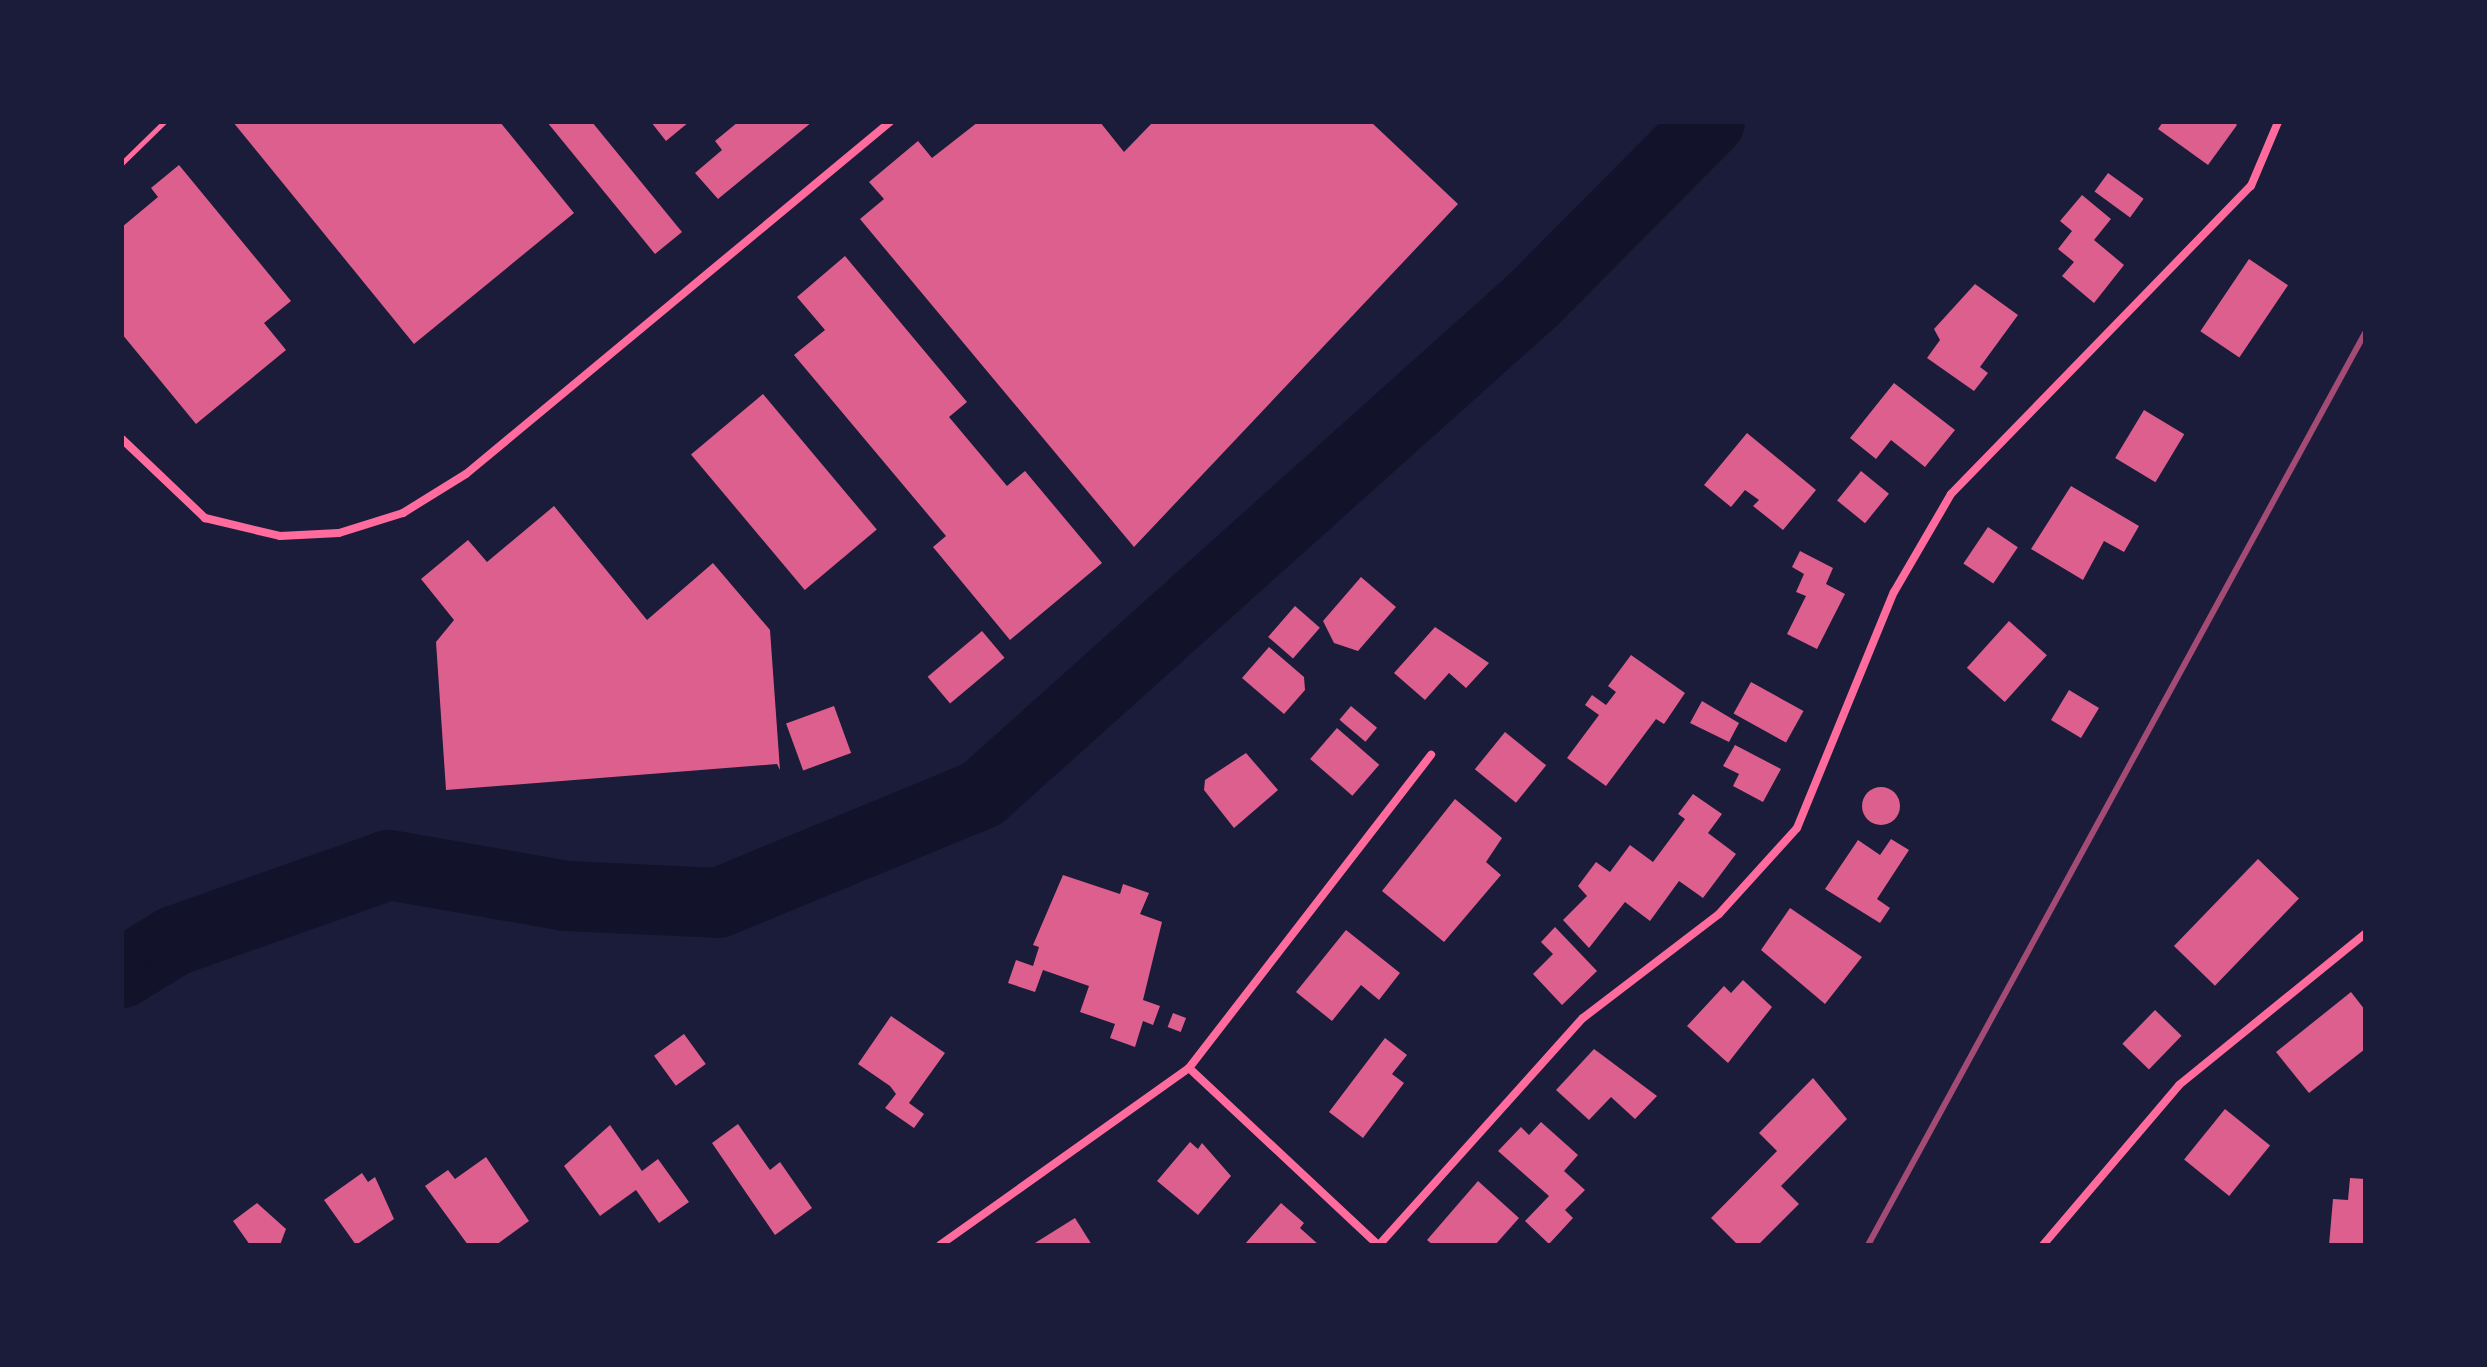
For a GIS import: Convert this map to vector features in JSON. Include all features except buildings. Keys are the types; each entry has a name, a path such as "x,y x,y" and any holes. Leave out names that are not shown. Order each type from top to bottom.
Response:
{"street":[{"path":"122,439 205,518 280,536 339,533 403,513 466,474 890,122"},
{"path":"1189,1068 1379,1245 1583,1018 1719,914 1797,828 1894,592 1951,494 2251,186 2278,122"},
{"path":"940,1245 1189,1068 1431,755"},
{"path":"2043,1245 2179,1085 2365,934"}],"path":[{"path":"122,163 164,122"}],"waterway":[{"path":"122,973 174,941 389,865 566,896 718,903 982,794 1533,300 1710,122"}],"railway":[{"path":"1868,1245 2365,333"}]}
